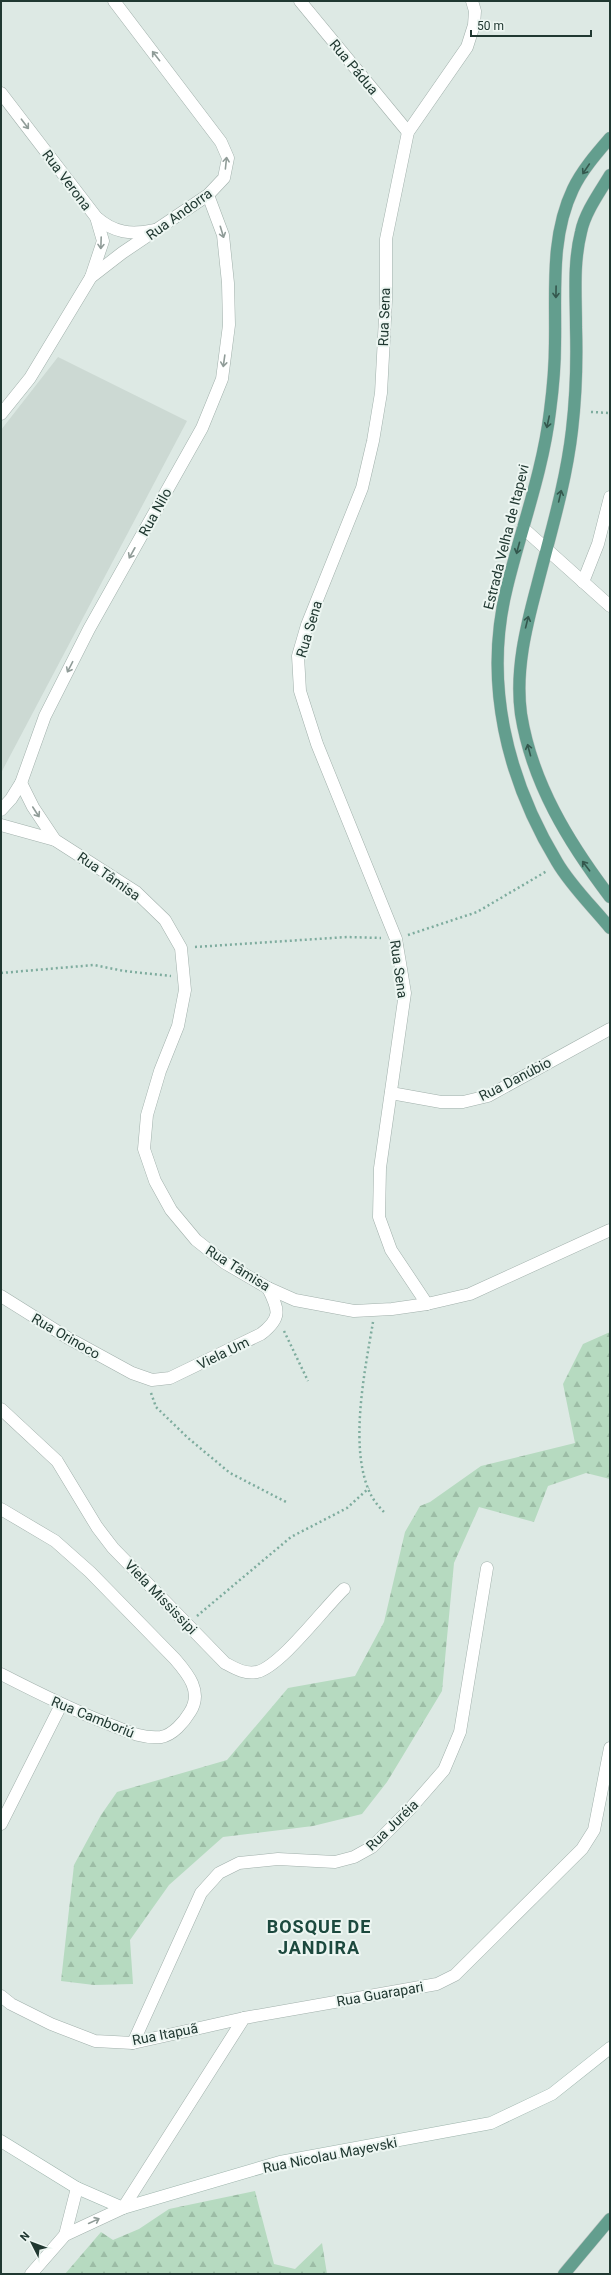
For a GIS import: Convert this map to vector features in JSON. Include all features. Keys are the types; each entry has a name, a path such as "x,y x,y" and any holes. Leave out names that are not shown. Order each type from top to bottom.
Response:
{"main road":[{"name":"Estrada Velha de Itapevi","path":"610,138 573,188 561,220 556,256 555,346 550,412 534,490 506,589 498,634 497,675 502,716 511,761 524,801 558,864 610,928"},
{"path":"610,175 595,200 581,231 575,271 576,328 572,430 560,497 524,636 520,677 521,713 529,752 544,790 579,857 610,897"},
{"path":"564,2274 610,2219"}],"street":[{"name":"Rua Andorra","path":"1,414 30,378 91,277 122,253 162,228 208,195 224,178 228,158 221,142 114,1"},
{"name":"Rua Pádua","path":"300,1 408,132"},
{"name":"Rua Sena","path":"427,1304 391,1250 379,1217 380,1168 390,1093 401,1030 405,993 396,939 317,744 300,691 298,656 307,625 362,488 373,441 380,393 386,300 386,239 408,132 467,47 474,25 475,11 472,1"},
{"name":"Rua Verona","path":"1,93 96,217 103,241 91,277"},
{"name":"Rua Nilo","path":"1,810 11,799 21,783 45,716 89,629 202,428 222,379 229,325 228,283 224,235 208,195"},
{"path":"96,217 114,230 133,234 162,228"},
{"path":"583,582 598,544 610,497"},
{"path":"523,528 610,606"},
{"path":"21,783 33,807 55,840"},
{"name":"Rua Tâmisa","path":"1,825 55,840 136,892 165,920 181,948 185,990 178,1026 160,1071 147,1115 144,1149 155,1181 170,1210 196,1240 226,1263 268,1288 295,1300 354,1311 375,1310 427,1304 470,1294 610,1230"},
{"name":"Rua Danúbio","path":"390,1093 448,1102 463,1102 488,1096 610,1029"},
{"path":"268,1288 277,1305 277,1316"},
{"name":"Rua Orinoco","path":"1,1296 62,1334 132,1373"},
{"name":"Viela Um","path":"132,1373 152,1380 170,1378 261,1334 271,1326 277,1316"},
{"name":"Viela Mississipi","path":"1,1409 57,1462 97,1527 114,1548 225,1663 242,1672 258,1672 278,1658 344,1589"},
{"name":"Rua Camboriú","path":"1,1509 55,1541 90,1572 175,1659 187,1673 196,1692 191,1711 178,1728 162,1736 143,1737 61,1705 1,1674"},
{"name":"Rua Juréia","path":"133,2043 201,1893 219,1873 239,1863 278,1859 335,1862 354,1857 372,1847 410,1810 444,1770 460,1732 487,1568"},
{"path":"1,1824 61,1705"},
{"name":"Rua Guarapari","path":"244,2018 437,1984 455,1975 582,1849 594,1830 610,1748"},
{"name":"Rua Itapuã","path":"1,1996 11,2004 51,2024 95,2041 133,2043 244,2018"},
{"path":"1,2141 77,2188 124,2208 244,2018"},
{"name":"Rua Nicolau Mayevski","path":"65,2235 124,2208 280,2162 491,2123 552,2094 610,2048"},
{"path":"31,2274 65,2235 77,2188"}],"path":[{"path":"591,412 610,413"},
{"path":"181,948 347,937 396,939 448,920 477,912 558,864"},
{"path":"1,973 94,965 124,971 184,978"},
{"path":"375,1310 360,1414 362,1465 371,1495 384,1512"},
{"path":"277,1316 308,1381"},
{"path":"146,1377 156,1407 188,1438 230,1473 288,1503"},
{"path":"187,1624 291,1537 347,1508 369,1488"}],"shaded area":[{"path":"58,357 187,421 1,773 1,430"}],"green space":[{"path":"610,1332 610,1479 586,1473 548,1486 534,1522 479,1507 454,1563 442,1691 387,1782 362,1814 313,1826 223,1837 169,1885 130,1940 133,1984 94,1985 61,1981 74,1865 101,1815 117,1792 227,1760 288,1688 355,1676 384,1622 405,1532 420,1506 430,1502 481,1466 575,1443 563,1384 583,1344"},
{"path":"255,2191 274,2264 295,2269 322,2243 327,2274 65,2274 101,2232 113,2240 139,2229 169,2209"}],"district":[{"name":"BOSQUE DE JANDIRA","path":"319,1936"}]}
